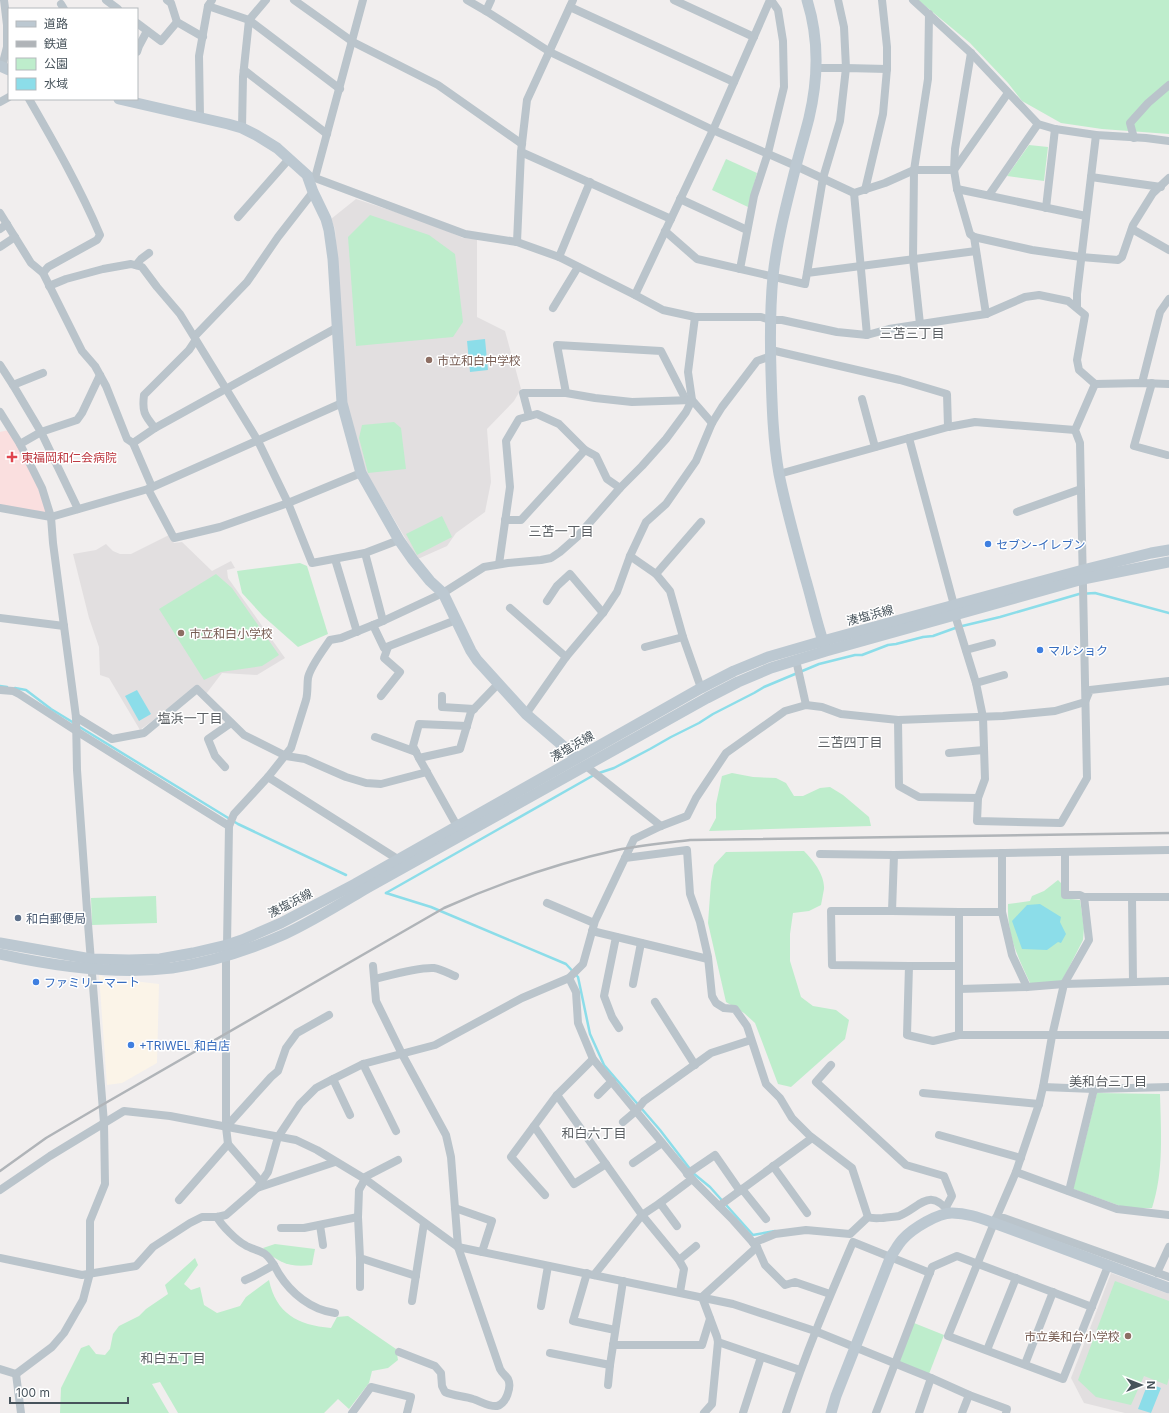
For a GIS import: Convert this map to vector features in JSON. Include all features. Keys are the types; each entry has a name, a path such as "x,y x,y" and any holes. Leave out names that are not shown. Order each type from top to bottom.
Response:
{"main road":[{"path":"807,0 813,23 815,42 816,68 814,94 784,218 773,276 770,320 772,419 779,474 824,646"},
{"path":"126,100 242,128 277,148 311,177 313,192 326,219 329,230 333,259 342,403 361,473 399,540 430,581 443,593 471,651 498,684 526,714 578,758"},
{"name":"湊塩浜線","path":"0,943 92,964 131,971 170,968 194,964 226,951 399,860 701,688 734,671 768,658 888,634 955,610 1083,575 1151,553 1169,550"},
{"name":"湊塩浜線","path":"1083,575 1169,562"},
{"name":"湊塩浜線","path":"226,951 264,942 313,920 374,884 732,686 771,668 796,660 824,646"},
{"name":"湊塩浜線","path":"0,954 25,960 92,964"},
{"path":"831,1413 891,1256 902,1239 910,1232 948,1210 995,1220 1108,1266 1169,1288"}],"street":[{"path":"4,0 7,25 7,47 4,67"},
{"path":"106,0 117,8"},
{"path":"167,0 171,3 176,22 203,37"},
{"path":"242,128 244,70 249,20 266,0"},
{"path":"294,0 353,42 438,84 522,148 590,182 671,219"},
{"path":"363,0 353,42 327,134 311,177 465,234 516,242 559,257 635,294 663,310 695,317 761,317 770,320 782,320 837,332 867,335 920,324 986,314 1025,297 1039,295 1068,300 1085,315 1077,360 1079,370 1095,384 1169,384"},
{"path":"467,0 550,52 714,130 854,193 885,183 914,170 954,170"},
{"path":"486,11 491,0"},
{"path":"674,0 754,37"},
{"path":"635,294 714,130 771,0"},
{"path":"740,269 754,196 768,153 784,88 783,41 778,10 771,0"},
{"path":"666,231 697,259 805,284 823,178 840,121 846,68 844,27 838,0"},
{"path":"865,190 883,114 887,47 882,0"},
{"path":"913,0 971,53 1038,124 1055,129 1096,135 1169,141"},
{"path":"200,117 200,56 210,3 249,20 340,89"},
{"path":"516,242 522,148 527,100 572,4 734,82"},
{"path":"920,324 913,259 914,170 928,79 929,14"},
{"path":"138,24 161,41 176,22"},
{"path":"138,46 147,31"},
{"path":"971,53 955,149 954,170 957,188 970,234 974,237 1032,250 1118,260 1122,257 1132,229 1153,194 1169,178"},
{"path":"816,68 886,69"},
{"path":"244,70 327,134"},
{"path":"1134,138 1130,123 1148,103 1169,85"},
{"path":"954,170 1008,93"},
{"path":"31,100 70,171 100,235 98,240 48,267 42,273"},
{"path":"989,195 1038,124"},
{"path":"1046,208 1055,129"},
{"path":"1076,307 1096,135"},
{"path":"238,217 289,159"},
{"path":"1091,177 1161,187"},
{"path":"559,257 590,182"},
{"path":"957,188 1086,216"},
{"path":"155,428 142,408 144,395 189,350 195,341 194,336 247,282 278,237 313,192"},
{"path":"854,193 867,335"},
{"path":"680,199 747,230"},
{"path":"0,213 4,226 15,237 31,264 42,273 82,351 100,375 106,386 127,439 133,443 150,488 174,538 220,527 288,503 361,473"},
{"path":"1132,229 1169,250"},
{"path":"0,247 15,237"},
{"path":"974,237 986,314"},
{"path":"807,273 976,251"},
{"path":"136,265 149,253"},
{"path":"49,286 66,278 91,272 131,264 142,267 180,314 258,441 288,503 312,564 365,553 399,540"},
{"path":"553,308 578,267"},
{"path":"1142,383 1160,312 1169,299"},
{"path":"259,1185 228,1144 226,1127 226,951 229,826 234,814 268,777 291,748 308,693 308,677 330,640 341,638 357,632 443,593 484,567 551,558 577,537 666,439 686,412 689,400 688,372 695,317"},
{"path":"133,443 155,428 338,326"},
{"path":"566,393 557,345 661,351 689,400 712,422"},
{"path":"526,714 566,657 603,613 617,592 630,556 646,522 666,504 696,461 712,422 757,361 771,353 900,380 947,394 948,427"},
{"path":"0,365 41,432 78,509"},
{"path":"12,385 42,373"},
{"path":"20,444 41,432 77,420 82,413 100,375"},
{"path":"1152,383 1134,446 1167,455"},
{"path":"909,438 976,683 983,717 985,779 978,798 977,821 1061,822 1087,778 1080,443 1074,430 1095,384"},
{"path":"529,416 523,393 566,393 632,402 689,400"},
{"path":"862,400 875,447"},
{"path":"0,508 52,517 150,488 342,403"},
{"path":"0,412 20,444 42,488 52,517 53,543 76,717 78,778 104,1123 105,1184 90,1221 90,1273 83,1300 64,1333 52,1346 16,1374"},
{"path":"499,564 510,486 506,441 519,419 537,414 559,424 585,450 596,456 607,479 620,488"},
{"path":"779,474 948,427 975,422 1074,430"},
{"path":"505,520 521,520 585,450"},
{"path":"1017,512 1081,489"},
{"path":"656,574 701,522"},
{"path":"365,553 383,621"},
{"path":"630,556 656,574 670,591 683,637 701,688"},
{"path":"335,559 357,632"},
{"path":"547,602 557,586 570,574 603,613"},
{"path":"510,608 566,657"},
{"path":"0,618 64,626"},
{"path":"373,625 384,648 456,620"},
{"path":"645,647 683,637"},
{"path":"966,650 992,643"},
{"path":"381,696 400,672 384,658 388,647"},
{"path":"796,660 806,705"},
{"path":"976,683 1004,675"},
{"path":"1085,702 1090,690 1169,680"},
{"path":"375,737 418,755 460,749 471,712 498,684"},
{"path":"76,717 112,739 144,733 197,689 244,735 286,756 305,758 346,777 366,783 381,784 428,772"},
{"path":"0,690 13,691 19,694 229,826"},
{"path":"442,696 442,707 474,709"},
{"path":"0,1258 82,1274 136,1266 153,1247 190,1223 202,1217 217,1217 226,1215 259,1185 268,1172 278,1137 300,1104 316,1088 363,1064 436,1045 522,998 569,978 583,964 593,927 634,839 687,816 696,798 726,753 785,711 806,705 822,707 841,714 898,720 983,717 1055,711 1085,702"},
{"path":"898,720 899,786 919,797 978,798"},
{"path":"225,767 215,756 208,739 232,723"},
{"path":"457,826 413,746 419,724 467,726"},
{"path":"949,752 984,750"},
{"path":"586,766 661,826"},
{"path":"268,777 399,860"},
{"path":"625,858 687,850 690,894 700,922 708,959 712,996 716,1003 724,1008 735,1009 747,1026 766,1084 780,1098 792,1118 812,1138 852,1168 868,1217"},
{"path":"820,854 894,855 1169,850"},
{"path":"1065,852 1065,895 1080,895 1084,897 1169,897"},
{"path":"1002,853 1002,912 1012,955 1027,987"},
{"path":"892,911 894,855"},
{"path":"1084,897 1089,940 1064,984 1039,1104 1016,1172 948,1336 1063,1379 1108,1266"},
{"path":"1132,897 1133,982"},
{"path":"547,903 616,937 708,959"},
{"path":"959,966 832,965 832,911 1002,912"},
{"path":"959,912 959,1035"},
{"path":"616,937 604,996 612,1017 619,1028"},
{"path":"633,984 641,943"},
{"path":"374,966 376,1001 402,1054 446,1135 451,1157 458,1247 500,1369 508,1380 509,1387 506,1397 497,1409 474,1399 446,1392 442,1386 441,1373 435,1366 399,1352"},
{"path":"909,966 907,1035 933,1041 959,1035 1169,1035"},
{"path":"374,979 424,968 444,970 455,976"},
{"path":"569,978 576,992 578,1023 593,1059 612,1081 639,1108 662,1143 690,1176 723,1204 755,1245 765,1265 785,1285 795,1282 830,1294"},
{"path":"959,989 1169,981"},
{"path":"655,1002 695,1065"},
{"path":"226,1127 278,1071 286,1048 297,1033 329,1015"},
{"path":"623,1122 639,1108 711,1054 751,1040"},
{"path":"545,1194 511,1157 557,1095 593,1059"},
{"path":"363,1064 396,1131"},
{"path":"832,1065 816,1082 906,1165 944,1176 952,1196 948,1210 932,1199 923,1200 898,1216 873,1219 868,1217"},
{"path":"333,1079 350,1115"},
{"path":"598,1095 612,1081"},
{"path":"1043,1087 1094,1089 1169,1087"},
{"path":"1069,1191 1094,1089"},
{"path":"923,1093 1039,1104"},
{"path":"557,1095 642,1215 679,1260 684,1269 680,1292"},
{"path":"0,1190 50,1156 124,1111 170,1116 296,1140 317,1150 364,1178 458,1247 733,1304 815,1332 931,1378 969,1395 1007,1409 1006,1413"},
{"path":"534,1126 574,1184 606,1164"},
{"path":"939,1135 1020,1158"},
{"path":"723,1204 812,1138"},
{"path":"633,1163 662,1143"},
{"path":"179,1200 228,1144"},
{"path":"615,1330 573,1321 590,1274 642,1215 660,1203 715,1155 766,1220"},
{"path":"360,1287 358,1217 359,1190 364,1178 398,1160"},
{"path":"259,1185 335,1162"},
{"path":"773,1166 807,1213"},
{"path":"1016,1172 1117,1209 1169,1215"},
{"path":"660,1203 677,1226"},
{"path":"455,1208 492,1221 482,1252"},
{"path":"217,1217 219,1222 244,1245 265,1254 289,1288 309,1304 328,1312 335,1313"},
{"path":"280,1228 304,1228 358,1217"},
{"path":"702,1297 755,1245 775,1234 806,1230 850,1234 868,1217"},
{"path":"995,1220 1004,1218 1169,1278"},
{"path":"412,1301 424,1223"},
{"path":"320,1225 323,1245"},
{"path":"786,1413 800,1370 830,1294 853,1242 891,1256 930,1273"},
{"path":"679,1260 696,1246"},
{"path":"1157,1273 1169,1247"},
{"path":"876,1413 932,1267 956,1256 1092,1307"},
{"path":"360,1258 416,1276"},
{"path":"245,1280 274,1265"},
{"path":"541,1306 548,1266"},
{"path":"987,1350 1016,1278"},
{"path":"608,1385 623,1281"},
{"path":"1025,1364 1053,1292"},
{"path":"702,1297 718,1342 712,1404 704,1413"},
{"path":"613,1345 702,1345 710,1319"},
{"path":"718,1342 800,1370"},
{"path":"550,1353 610,1365"},
{"path":"743,1413 761,1357"},
{"path":"0,1369 16,1374"},
{"path":"16,1374 21,1413"},
{"path":"919,1413 931,1378"},
{"path":"352,1413 371,1387 411,1398 407,1413"},
{"path":"962,1413 969,1395"}],"shaded area":[{"name":"市立和白中学校","path":"356,199 429,223 463,238 477,239 477,317 505,331 521,389 514,401 487,429 491,482 485,512 456,533 447,546 420,558 417,558 366,472 346,400 335,229 331,219"},
{"name":"東福岡和仁会病院","path":"9,430 36,483 48,514 0,505 0,432"},
{"name":"市立和白小学校","path":"169,535 174,543 182,542 212,571 231,561 235,568 227,570 228,578 285,658 257,675 222,673 206,694 199,686 140,730 109,678 100,675 99,647 89,618 73,554 96,550 106,544 113,551 120,554 131,554"},
{"path":"99,975 107,978 159,984 157,1063 122,1083 107,1085"},
{"name":"市立美和台小学校","path":"1111,1273 1169,1294 1169,1413 1125,1413 1084,1403 1071,1378"}],"green space":[{"path":"918,0 1169,0 1169,134 1102,129 1061,123 1022,101 1008,83 970,43"},
{"path":"1029,145 1048,147 1044,181 1007,176"},
{"path":"726,159 757,173 748,207 712,190"},
{"path":"370,215 429,235 455,254 463,322 453,337 356,346 348,237"},
{"path":"394,422 401,428 406,469 368,473 359,438 362,425"},
{"path":"442,516 452,537 417,555 406,534"},
{"path":"300,563 307,566 328,634 298,647 263,616 242,593 237,571"},
{"path":"216,574 232,588 279,655 262,666 221,672 204,680 159,609"},
{"path":"732,773 753,777 776,778 786,783 794,796 803,796 820,788 830,787 843,795 869,817 871,826 709,831 716,818 716,804 722,776"},
{"path":"804,851 815,863 823,878 824,889 821,905 809,911 793,913 790,934 790,961 801,997 813,1006 836,1010 849,1020 845,1039 791,1087 778,1084 755,1023 744,1013 726,1002 708,923 711,882 714,865 726,852"},
{"path":"1058,880 1061,883 1062,898 1080,900 1084,928 1083,940 1062,981 1030,983 1017,954 1011,935 1008,904 1030,901 1032,896 1044,891"},
{"path":"156,896 157,923 92,925 91,898"},
{"path":"1097,1093 1160,1094 1161,1152 1156,1194 1152,1208 1126,1208 1073,1189"},
{"path":"275,1244 315,1249 312,1265 298,1266 285,1263 274,1257 263,1248"},
{"path":"195,1258 198,1265 184,1284 191,1290 200,1287 204,1305 217,1313 240,1306 246,1297 269,1280 277,1301 283,1309 298,1320 308,1324 331,1328 337,1317 348,1316 396,1349 398,1360 388,1368 372,1371 369,1383 349,1409 338,1399 324,1413 178,1413 160,1382 152,1384 169,1413 60,1413 61,1388 81,1348 89,1345 96,1354 105,1355 110,1349 113,1334 119,1326 139,1316 146,1309 168,1294 165,1285"},
{"name":"市立美和台小学校","path":"1115,1281 1169,1301 1169,1378 1167,1385 1144,1376 1131,1405 1096,1397 1078,1380"},
{"path":"914,1323 944,1335 929,1374 898,1362"}],"water":[{"path":"485,339 488,370 470,372 467,341"},
{"path":"137,690 151,714 139,721 125,696"},
{"path":"1040,904 1061,917 1060,922 1066,934 1061,943 1058,942 1047,950 1022,949 1012,921 1027,905"},
{"path":"1148,1383 1161,1388 1151,1413 1138,1409"}],"waterway":[{"path":"599,773 614,768 764,687 819,664 855,655 862,655 888,645 933,636 958,627 1000,617 1079,594 1095,593 1169,613"},
{"path":"0,686 7,687"},
{"path":"15,688 26,690 51,709 74,723"},
{"path":"78,726 238,824 346,875"},
{"path":"386,893 594,775"},
{"path":"386,893 431,907 566,964 578,977 590,1034 604,1065 660,1130 690,1169"},
{"path":"693,1173 710,1187 753,1235 775,1231"}],"railway":[{"path":"0,1171 46,1138 444,908 486,890 551,867 626,848 690,840 1169,833"}],"place":[{"name":"市立和白中学校","path":"429,360"},
{"name":"東福岡和仁会病院","path":"12,457"},
{"name":"セブン-イレブン","path":"988,544"},
{"name":"市立和白小学校","path":"181,633"},
{"name":"マルショク","path":"1040,650"},
{"name":"和白郵便局","path":"18,918"},
{"name":"ファミリーマート","path":"36,982"},
{"name":"+TRIWEL 和白店","path":"131,1045"},
{"name":"市立美和台小学校","path":"1128,1336"}],"district":[{"name":"三苫三丁目","path":"912,333"},
{"name":"三苫一丁目","path":"561,531"},
{"name":"塩浜一丁目","path":"190,718"},
{"name":"三苫四丁目","path":"850,742"},
{"name":"美和台三丁目","path":"1108,1081"},
{"name":"和白六丁目","path":"594,1133"},
{"name":"和白五丁目","path":"173,1358"}]}
